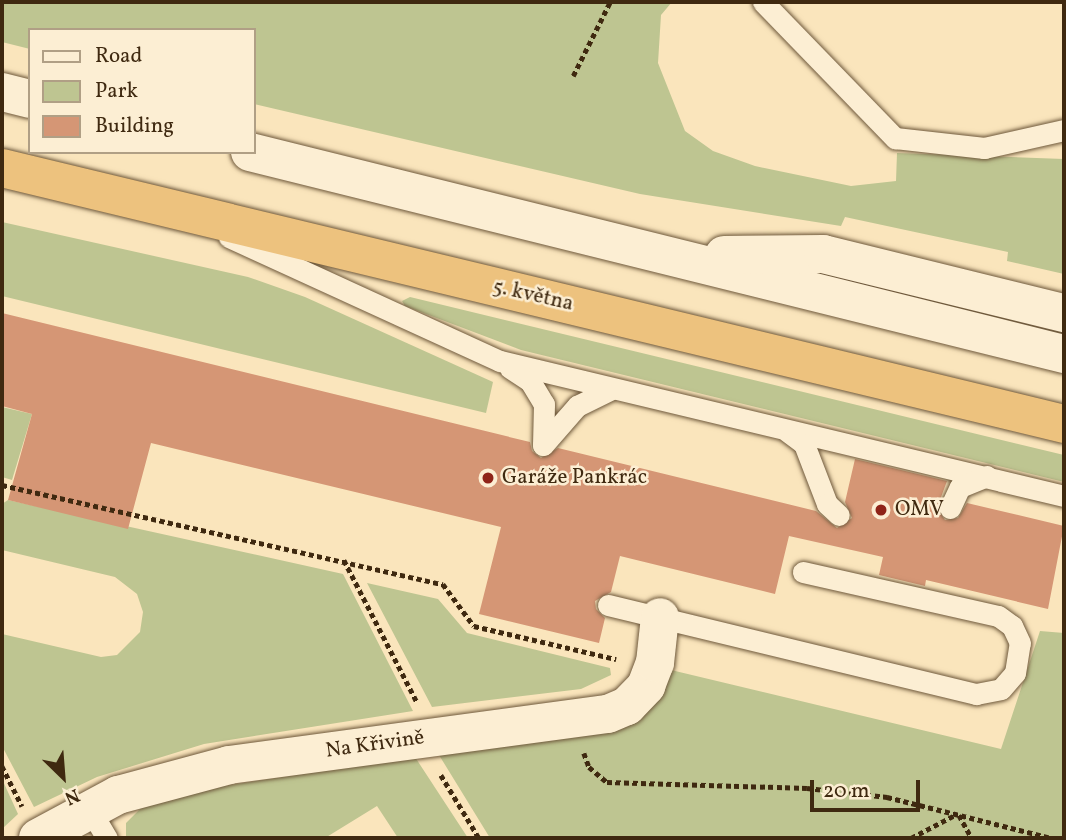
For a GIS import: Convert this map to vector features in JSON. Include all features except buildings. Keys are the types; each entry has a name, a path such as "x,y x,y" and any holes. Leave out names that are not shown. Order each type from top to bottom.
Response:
{"highway":[{"name":"5. května","path":"2,168 1064,424"}],"main road":[{"path":"2,92 28,98"},
{"path":"256,153 1064,354"},
{"path":"666,255 823,254 1064,313"},
{"name":"Na Křivině","path":"38,838 98,824 141,788 419,721 570,720 626,706 646,686 654,663 660,617"}],"lane":[{"path":"763,2 895,138 984,148 1064,130"},
{"path":"171,208 398,318 500,361 1064,496"},
{"path":"500,361 539,392 546,418 543,445 577,406 612,389"},
{"path":"785,429 804,444 827,504 839,514"},
{"path":"950,508 960,487 987,476"},
{"path":"608,605 976,694 1001,689 1015,673 1020,643 1012,626 998,616 803,572"}],"path":[{"path":"573,76 610,2"},
{"path":"2,485 344,559 443,584 474,626 596,656"},
{"path":"344,559 419,721 479,838"},
{"path":"570,720 589,767 607,782 807,788 887,797 1051,838"},
{"path":"911,838 958,814"},
{"path":"958,814 972,838"}],"green space":[{"path":"2,2 672,2 661,15 658,63 685,131 713,151 755,166 851,186 896,181 897,153 1064,159 1064,274 1007,261 1008,252 845,217 841,226 640,194 256,104 256,28 28,28 28,48 2,42"},
{"path":"2,222 248,277 305,297 493,382 486,413 2,296"},
{"path":"410,297 1064,455 1064,482 521,350 405,306 402,301"},
{"path":"2,407 32,414 12,480 2,477"},
{"path":"8,500 343,574 413,711 204,744 97,777 34,807 2,746 2,634 101,657 117,655 140,632 143,612 137,594 115,577 2,550 2,504"},
{"path":"367,583 438,599 467,633 610,668 611,675 581,689 432,707"},
{"path":"1040,631 1064,633 1064,838 490,838 439,755 595,731 671,670 1001,749"},
{"path":"415,757 468,838 398,838 377,806 325,838 126,838 126,823 141,808 223,786"},
{"path":"2,779 18,814 2,829"}],"place":[{"name":"Garáže Pankrác","path":"488,478"},
{"name":"OMV","path":"881,510"}]}
